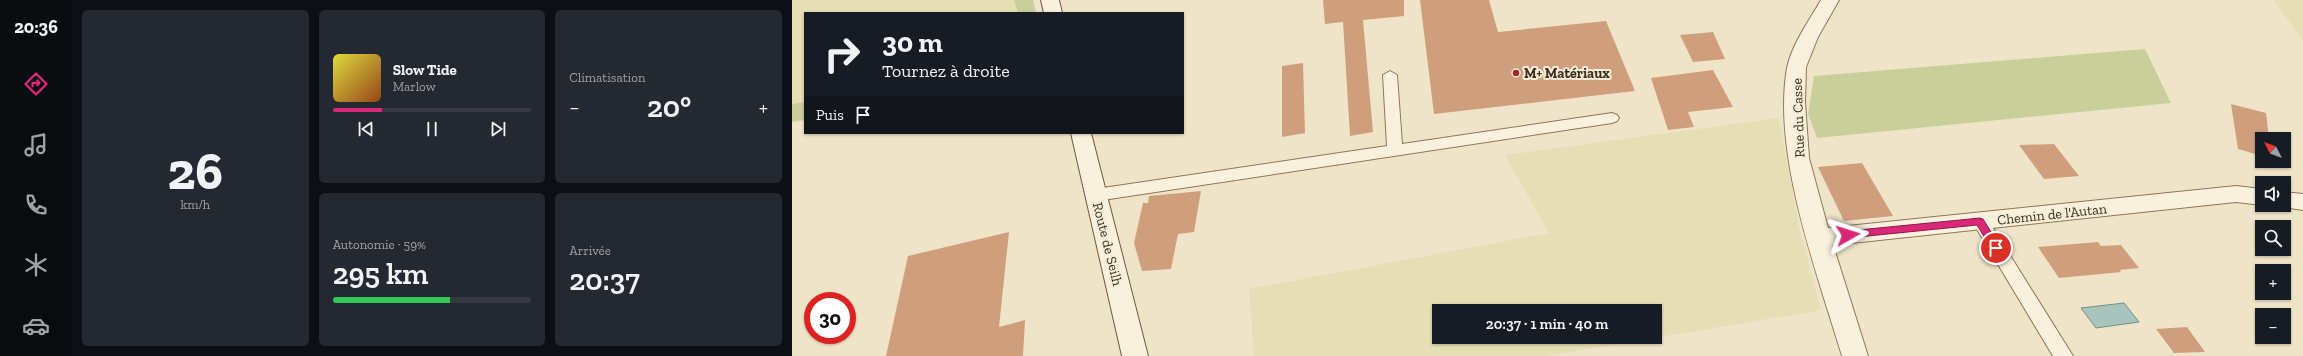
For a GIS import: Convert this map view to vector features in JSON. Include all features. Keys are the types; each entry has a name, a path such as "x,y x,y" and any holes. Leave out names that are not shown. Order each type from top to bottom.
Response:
{"street":[{"path":"1050,0 1053,12"},
{"name":"Rue du Casse","path":"1830,0 1812,30 1797,67 1795,102 1798,158 1818,238 1855,356"},
{"name":"Route de Seilh","path":"1081,134 1135,356"},
{"name":"Chemin de l'Autan","path":"1818,238 2236,194 2255,196"},
{"path":"2291,201 2303,202"}],"lane":[{"path":"1390,75 1395,150"},
{"path":"1096,196 1612,118"},
{"path":"1980,221 2063,356"}],"shaded area":[{"path":"792,0 1014,0 1018,12 804,12 804,102 792,104"},
{"path":"2274,0 2303,0 2303,41"},
{"path":"1779,118 1799,227 1821,310 1662,336 1662,304 1432,304 1432,344 1617,344 1545,356 1254,356 1249,289 1549,233 1505,155"}],"green space":[{"path":"1014,0 1033,0 1036,12 1018,12"},
{"path":"2145,49 2171,103 1817,138 1808,114 1814,76"},
{"path":"804,102 804,120 792,122 792,104"}],"water":[{"path":"2124,303 2139,322 2096,328 2081,308"}],"building":[{"path":"1323,0 1404,0 1404,16 1363,20 1373,132 1350,136 1343,22 1325,24"},
{"path":"1420,0 1489,0 1498,32 1606,21 1635,91 1434,114"},
{"path":"1713,32 1725,59 1693,62 1680,35"},
{"path":"1303,63 1305,133 1282,137 1282,66"},
{"path":"1713,70 1733,107 1688,112 1694,127 1668,130 1651,78"},
{"path":"2231,104 2266,113 2268,132 2255,132 2255,154 2238,149"},
{"path":"2054,144 2079,176 2044,179 2019,145"},
{"path":"1862,163 1893,216 1844,221 1818,167"},
{"path":"1201,191 1194,232 1178,234 1171,269 1142,271 1134,243 1143,203 1148,203 1149,196"},
{"path":"1009,232 999,327 1025,320 1023,356 886,356 908,256"},
{"path":"2098,242 2101,246 2121,245 2139,268 2120,270 2121,272 2059,278 2038,247"},
{"path":"2187,327 2205,352 2174,353 2156,329"}],"place":[{"name":"M+ Matériaux","path":"1516,73"}],"route":[{"path":"1848,235 1980,221 1996,248"}]}
